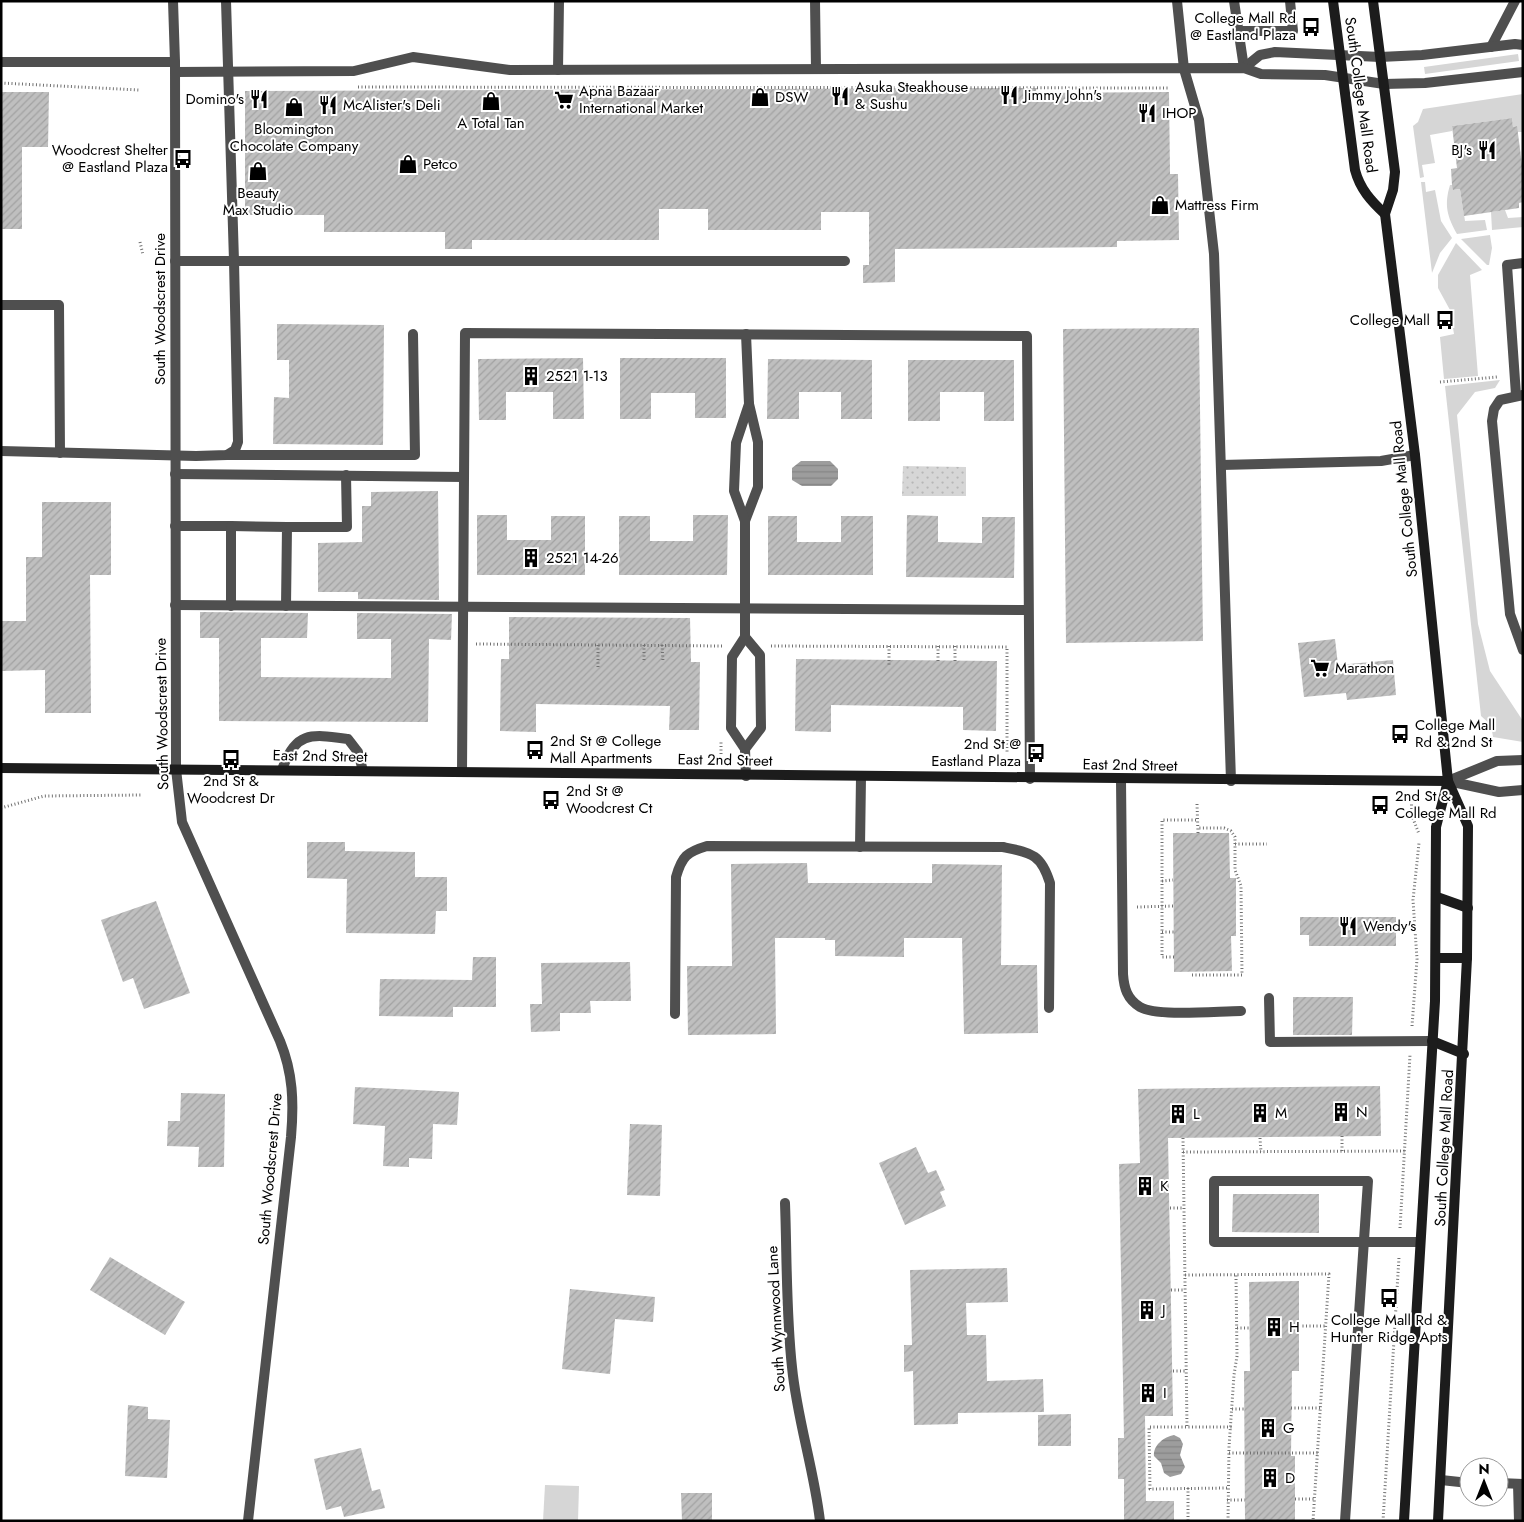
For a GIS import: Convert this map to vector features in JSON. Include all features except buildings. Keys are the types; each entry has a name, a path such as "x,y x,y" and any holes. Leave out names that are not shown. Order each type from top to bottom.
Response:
{"main road":[{"name":"South College Mall Road","path":"1333,1 1358,178 1367,195 1385,214"},
{"name":"South College Mall Road","path":"1373,1 1395,172 1393,190 1385,214 1415,455 1448,781 1468,826 1464,1054 1438,1521"},
{"name":"East 2nd Street","path":"1,768 1231,781 1448,781"},
{"name":"South College Mall Road","path":"1404,1521 1436,958 1436,827 1448,781"},
{"path":"1437,897 1468,908"},
{"path":"1436,958 1467,958"},
{"path":"1432,1041 1464,1054"}],"street":[{"name":"South Woodscrest Drive","path":"173,1 175,67 176,769 182,822 280,1041 292,1076 291,1137 248,1521"},
{"path":"226,1 238,442 235,450 227,455"},
{"path":"558,70 559,1"},
{"path":"815,1 816,69"},
{"path":"1177,1 1184,68 1199,120 1213,246 1231,781"},
{"path":"1234,1 1244,68"},
{"path":"1239,30 1293,30 1290,1"},
{"path":"1491,47 1514,1"},
{"path":"1244,68 1260,55 1275,52 1380,57 1422,55 1523,45"},
{"path":"1,62 175,67 227,72 354,71 413,58 510,70 1244,68 1261,74 1325,75 1384,84 1425,83 1523,72"},
{"path":"175,261 845,261"},
{"path":"1523,263 1507,265 1519,395 1500,400 1494,409 1492,421 1510,614 1523,650"},
{"path":"1,305 60,305 60,453"},
{"path":"462,772 465,333 1027,336 1030,779"},
{"path":"1,451 176,457 227,455 415,455 413,334"},
{"path":"745,522 758,487 758,442 748,404 746,334"},
{"path":"746,776 745,749 731,728 732,657 745,637 745,522 734,491 736,443 748,404"},
{"path":"1221,465 1381,461 1415,455"},
{"path":"176,474 464,476"},
{"path":"176,526 347,527 346,476"},
{"path":"231,526 231,606"},
{"path":"286,606 287,527"},
{"path":"176,605 1028,610"},
{"path":"745,637 760,654 761,728 745,749"},
{"path":"282,770 288,753 294,744 303,738 322,736 348,739 358,752 363,771"},
{"path":"1448,781 1497,761 1523,760"},
{"path":"860,847 861,777"},
{"path":"1121,780 1124,988 1134,1002 1141,1007 1164,1012 1240,1011"},
{"path":"1448,781 1499,792 1523,790"},
{"path":"675,1014 676,877 681,862 691,851 707,846 1003,848 1027,852 1044,864 1050,883 1049,1008"},
{"path":"1269,998 1270,1042 1432,1041"},
{"path":"1345,1521 1364,1242 1368,1181 1214,1182 1214,1242 1364,1242 1400,1242 1420,1242"},
{"name":"South Wynnwood Lane","path":"785,1203 791,1366 799,1414 813,1472 820,1521"},
{"path":"1441,1480 1459,1482"},
{"path":"1519,1521 1520,1484"}],"path":[{"path":"1,83 139,90"},
{"path":"357,87 1170,88"},
{"path":"140,242 143,255"},
{"path":"1440,382 1497,377"},
{"path":"463,644 722,645 722,655"},
{"path":"598,644 598,667"},
{"path":"644,644 644,662"},
{"path":"662,645 663,662"},
{"path":"764,646 1007,647 1007,754"},
{"path":"889,646 889,667"},
{"path":"938,646 938,661"},
{"path":"955,646 955,661"},
{"path":"721,734 721,754"},
{"path":"1383,1521 1416,959 1413,900 1420,834 1412,816 1410,781"},
{"path":"1,808 44,796 141,795"},
{"path":"1198,804 1198,833"},
{"path":"1174,957 1162,957 1162,820 1198,820"},
{"path":"1192,975 1242,975 1240,886 1235,870 1234,833 1228,829 1198,828"},
{"path":"1235,844 1267,844"},
{"path":"1162,881 1173,880"},
{"path":"1122,907 1174,906"},
{"path":"1162,932 1174,932"},
{"path":"1342,1136 1342,1151"},
{"path":"1183,1138 1187,1427"},
{"path":"1260,1138 1261,1152"},
{"path":"1183,1152 1405,1151"},
{"path":"1170,1208 1184,1208"},
{"path":"1185,1276 1329,1274 1314,1521"},
{"path":"1228,1521 1227,1488 1237,1356 1236,1275"},
{"path":"1171,1290 1185,1290"},
{"path":"1299,1326 1326,1326"},
{"path":"1237,1328 1250,1328"},
{"path":"1173,1371 1186,1371"},
{"path":"1291,1408 1320,1408"},
{"path":"1232,1409 1244,1409"},
{"path":"1227,1488 1150,1489 1149,1427 1232,1427"},
{"path":"1229,1453 1318,1453"},
{"path":"1188,1488 1188,1521"},
{"path":"1295,1499 1315,1499"},
{"path":"1227,1500 1245,1500"}],"shaded area":[{"path":"1518,54 1519,61 1425,74 1424,67"},
{"path":"1523,94 1523,132 1517,132 1517,126 1513,127 1512,118 1452,126 1452,131 1430,135 1435,163 1422,165 1424,177 1420,178 1413,126 1418,122 1423,109"},
{"path":"1421,182 1425,182 1426,192 1435,190 1441,221 1452,238 1440,253 1432,273"},
{"path":"1450,185 1453,185 1454,190 1460,189 1465,221 1485,220 1487,230 1457,234 1451,222 1447,205"},
{"path":"1505,210 1508,218 1523,217 1523,227 1492,230 1491,212"},
{"path":"1490,235 1492,248 1489,265 1487,265 1461,239"},
{"path":"1456,243 1482,270 1470,275 1478,376 1444,379 1440,337 1454,334 1450,310 1438,288 1438,275"},
{"path":"1500,380 1495,388 1475,392 1457,415 1478,624 1490,671 1523,721 1523,742 1493,737 1491,725 1481,716 1445,386"},
{"path":"801,461 830,461 838,469 838,479 831,486 802,486 792,480 792,468"},
{"path":"903,466 966,467 966,496 902,496"},
{"path":"1174,1435 1180,1438 1183,1444 1180,1455 1185,1467 1181,1474 1170,1477 1164,1473 1161,1463 1154,1456 1154,1452 1160,1442"},
{"path":"545,1485 579,1486 578,1521 543,1521"}],"place":[{"name":"College Mall Rd @ Eastland Plaza","path":"1311,27"},
{"name":"Jimmy John's","path":"1009,95"},
{"name":"Asuka Steakhouse & Sushu","path":"840,96"},
{"name":"DSW","path":"760,97"},
{"name":"Domino's","path":"259,99"},
{"name":"Apna Bazaar International Market","path":"564,100"},
{"name":"A Total Tan","path":"491,101"},
{"name":"McAlister's Deli","path":"328,105"},
{"name":"Bloomington Chocolate Company","path":"294,107"},
{"name":"IHOP","path":"1147,113"},
{"name":"BJ's","path":"1487,150"},
{"name":"Woodcrest Shelter @ Eastland Plaza","path":"183,159"},
{"name":"Petco","path":"408,164"},
{"name":"Beauty Max Studio","path":"258,171"},
{"name":"Mattress Firm","path":"1160,205"},
{"name":"College Mall","path":"1445,320"},
{"name":"2521 1-13","path":"531,376"},
{"name":"2521 14-26","path":"531,558"},
{"name":"Marathon","path":"1320,668"},
{"name":"College Mall Rd & 2nd St","path":"1400,734"},
{"name":"2nd St @ College Mall Apartments","path":"535,750"},
{"name":"2nd St @ Eastland Plaza","path":"1036,753"},
{"name":"2nd St & Woodcrest Dr","path":"231,759"},
{"name":"2nd St @ Woodcrest Ct","path":"551,800"},
{"name":"2nd St & College Mall Rd","path":"1380,805"},
{"name":"Wendy's","path":"1348,926"},
{"name":"N","path":"1341,1112"},
{"name":"M","path":"1260,1113"},
{"name":"L","path":"1178,1114"},
{"name":"K","path":"1145,1186"},
{"name":"College Mall Rd & Hunter Ridge Apts","path":"1389,1298"},
{"name":"J","path":"1147,1310"},
{"name":"H","path":"1274,1327"},
{"name":"I","path":"1148,1393"},
{"name":"G","path":"1268,1428"},
{"name":"D","path":"1270,1478"}]}
